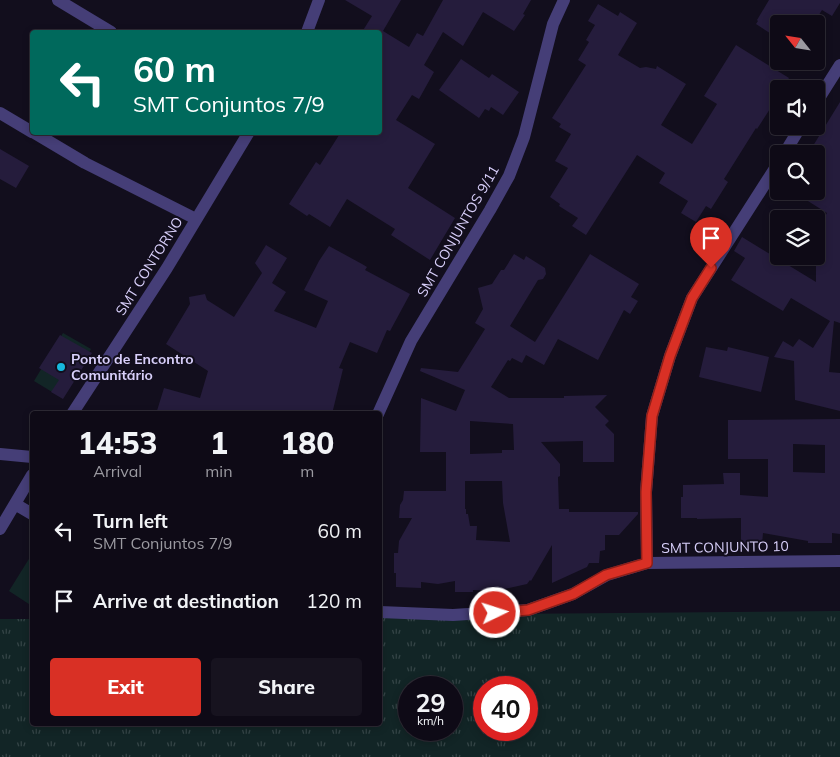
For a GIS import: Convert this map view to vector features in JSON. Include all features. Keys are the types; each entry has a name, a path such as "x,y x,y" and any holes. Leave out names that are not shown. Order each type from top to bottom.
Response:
{"street":[{"path":"58,0 107,30"},
{"path":"308,30 319,0"},
{"name":"SMT CONJUNTOS 9/11","path":"379,411 411,341 509,176 524,137 553,24 564,0"},
{"path":"825,89 840,65"},
{"path":"0,113 30,130"},
{"path":"38,135 85,164 196,219"},
{"name":"SMT CONTORNO","path":"74,411 162,276 247,135"},
{"path":"647,563 646,492 652,416 670,356 692,298 770,176"},
{"path":"0,454 30,457"},
{"path":"0,529 30,478"},
{"path":"15,504 30,513"},
{"name":"SMT CONJUNTO 10","path":"382,612 453,615 528,610 573,594 606,575 647,563 840,561"}],"green space":[{"name":"Ponto de Encontro Comunitário","path":"63,333 91,349 62,398 34,381"},
{"path":"30,557 30,605 9,591"},
{"path":"840,611 840,757 0,757 0,619 30,619 30,726 382,726 382,615"}],"building":[{"path":"345,0 401,0 383,31 409,47 417,33 423,36 443,0 531,0 523,14 525,15 514,31 483,12 463,46 443,32 424,65 434,72 419,99 412,95 396,120 435,144 408,188 455,218 430,260 391,235 395,229 347,199 330,227 309,214 307,216 289,204 316,162 320,165 339,135 382,135 382,30 363,30 372,16"},
{"path":"769,0 840,0 832,16 822,10 819,15 770,15 770,33 756,24"},
{"path":"598,4 618,16 620,12 637,23 618,55 640,68 656,69 657,66 686,84 661,125 692,144 717,104 704,96 736,45 770,66 770,70 776,70 789,78 788,80 770,80 770,109 724,179 728,182 711,209 706,206 696,222 681,213 688,201 659,183 665,173 637,155 586,235 572,226 578,218 559,206 560,204 550,197 568,168 555,161 571,134 559,127 561,124 552,118 586,65 578,60 589,42 586,40 595,25 588,21"},
{"path":"461,59 489,78 492,74 519,92 503,115 491,107 489,111 485,109 479,118 439,90"},
{"path":"840,102 840,323 834,321 829,372 840,373 840,411 795,400 794,361 774,357 783,341 793,347 799,339 813,348 830,321 791,298 783,311 731,280 745,258 734,251 742,237 770,254 770,265 788,265 816,282 816,265 825,265 825,216 827,213 806,200 825,200 825,145 814,145 820,135 825,135 825,126"},
{"path":"0,149 29,166 16,188 0,179"},
{"path":"266,245 287,258 272,283 286,292 274,311 316,328 328,301 304,290 329,246 367,267 365,270 410,294 390,331 387,330 377,353 350,342 339,368 343,369 333,411 157,411 164,388 200,398 208,371 166,344 190,304 189,297 205,294 207,300 234,317 262,273 255,263"},
{"path":"514,254 524,260 526,256 545,268 546,274 543,279 538,280 510,326 535,342 590,254 639,284 631,297 638,301 630,314 624,310 598,360 558,339 544,365 526,355 522,363 512,358 510,361 508,360 491,387 509,398 564,398 564,396 607,395 595,407 609,421 605,425 614,434 614,462 583,462 583,441 541,442 560,464 560,476 558,477 559,509 569,509 569,512 638,512 638,514 619,535 605,535 605,550 600,551 599,563 589,563 587,567 552,583 552,545 531,581 527,584 495,591 473,590 473,592 455,592 455,581 438,584 421,582 421,588 396,587 394,553 398,553 399,541 412,518 399,518 404,491 446,491 446,452 420,452 421,398 456,411 465,390 420,371 421,368 458,372 485,329 475,323 483,309 478,288 492,284 501,270 504,270","holes":["470,421 513,424 514,450 502,450 502,453 470,454","465,481 502,481 503,503 510,542 476,540 477,526 470,526 465,509"]},
{"name":"Ponto de Encontro Comunitário","path":"60,335 92,353 63,399 51,392 59,380 39,368"},
{"path":"706,347 727,351 728,347 769,357 761,392 699,377"},
{"path":"840,419 840,534 832,533 832,543 808,543 808,541 763,533 762,544 741,544 741,518 681,518 683,485 724,484 723,473 740,473 740,495 768,497 768,459 728,459 728,420","holes":["793,444 825,445 825,473 793,472"]}],"place":[{"name":"Ponto de Encontro Comunitário","path":"61,367"}],"route":[{"path":"495,613 528,610 573,594 606,575 647,563 646,492 652,416 670,356 692,298 711,268"}]}
